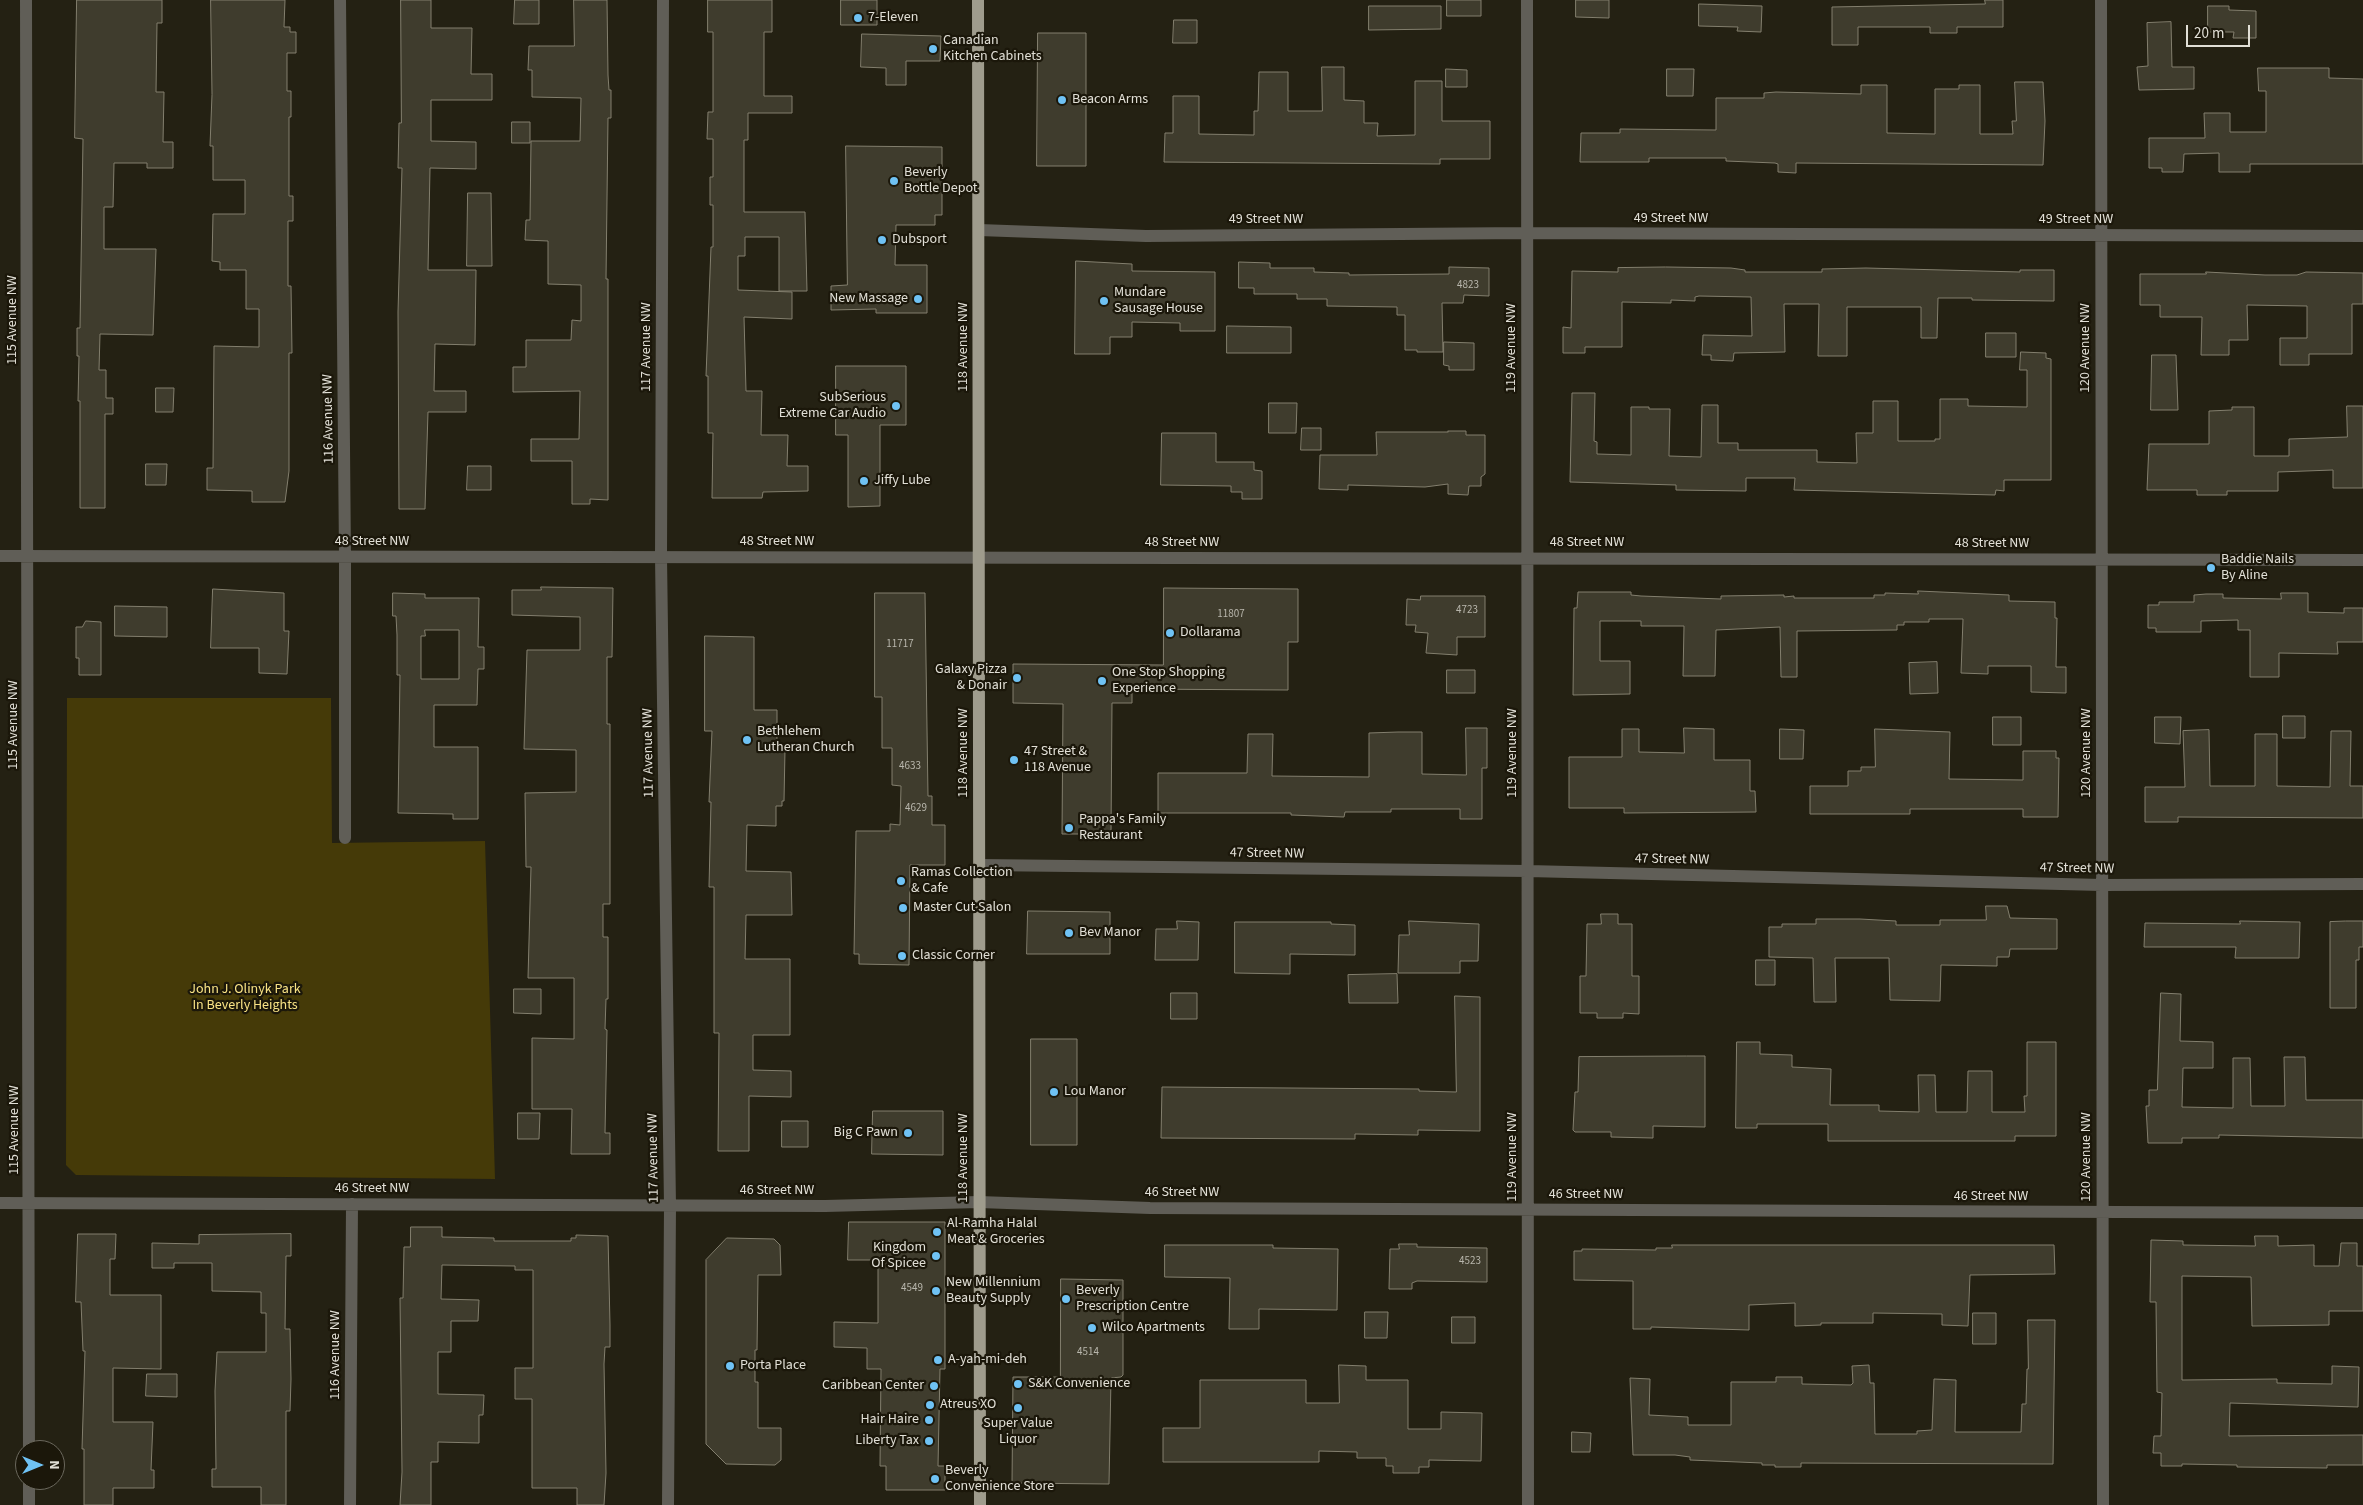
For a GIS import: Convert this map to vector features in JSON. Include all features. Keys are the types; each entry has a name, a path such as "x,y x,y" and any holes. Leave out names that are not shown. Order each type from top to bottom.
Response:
{"main road":[{"name":"118 Avenue NW","path":"978,0 980,1505"}],"street":[{"name":"115 Avenue NW","path":"26,0 30,1440"},
{"name":"116 Avenue NW","path":"340,0 345,557 345,838"},
{"name":"117 Avenue NW","path":"663,0 661,557 670,1206 668,1505"},
{"name":"119 Avenue NW","path":"1527,0 1528,1505"},
{"name":"120 Avenue NW","path":"2101,0 2103,1505"},
{"name":"49 Street NW","path":"979,230 1146,236 1527,233 2363,236"},
{"name":"48 Street NW","path":"0,556 2363,560"},
{"name":"47 Street NW","path":"980,865 1528,871 2102,885 2363,884"},
{"name":"46 Street NW","path":"0,1203 825,1206 979,1202 1150,1208 2363,1213"},
{"name":"116 Avenue NW","path":"350,1505 352,1204"},
{"path":"30,1490 30,1505"}],"green space":[{"name":"John J. Olinyk Park In Beverly Heights","path":"67,698 331,698 332,843 485,841 495,1179 76,1175 66,1165"}],"building":[{"path":"77,0 162,0 162,23 157,23 156,92 164,92 163,142 173,142 173,168 147,168 147,163 114,163 113,207 104,207 104,249 156,249 153,335 100,334 99,370 106,370 106,398 113,398 113,414 105,414 105,508 80,508 80,401 78,401 79,356 77,356 77,328 80,328 83,139 75,138"},
{"path":"211,0 285,0 284,27 290,27 290,32 296,32 296,53 287,53 287,91 291,91 291,117 289,117 289,196 293,196 293,221 288,221 288,286 291,286 292,353 289,353 289,471 285,502 252,502 252,491 207,490 207,468 213,468 214,346 259,347 259,309 246,309 246,270 220,270 220,262 212,261 213,214 245,214 245,180 213,180 213,146 210,146 212,95"},
{"path":"401,0 431,0 431,28 472,28 471,74 492,74 492,100 431,100 431,141 476,142 476,169 430,168 428,270 476,270 475,345 435,344 434,391 466,391 466,412 428,412 425,509 399,509 398,312 402,168 398,168 399,123 401,123"},
{"path":"515,0 539,0 539,24 514,24"},
{"path":"574,0 607,0 608,75 609,90 611,90 611,118 608,118 606,279 608,279 608,500 590,499 590,504 572,504 572,461 531,461 531,439 579,439 580,391 513,392 513,367 526,367 526,340 571,340 572,320 581,321 581,285 548,284 548,241 525,240 526,220 530,220 531,141 580,141 581,98 532,97 532,70 528,70 529,46 574,46"},
{"path":"708,0 772,0 772,32 764,32 764,96 792,96 792,113 748,113 748,140 744,140 744,212 805,212 807,291 779,291 779,237 745,237 745,256 738,256 738,290 792,292 792,319 744,317 746,391 762,391 761,435 788,435 787,466 808,466 808,491 763,492 762,498 712,498 713,433 708,433 708,376 706,376 711,247 713,247 713,205 710,205 710,177 713,177 713,139 707,139 708,112 713,112 713,32 708,32"},
{"name":"7-Eleven","path":"841,0 877,0 877,25 841,25"},
{"path":"1447,0 1481,0 1481,16 1447,16"},
{"path":"1576,0 1609,0 1609,18 1576,17"},
{"path":"1985,0 2003,0 2003,27 1957,27 1957,33 1930,33 1930,27 1858,27 1858,45 1832,45 1832,7 1985,4"},
{"path":"1699,4 1762,6 1761,32 1737,31 1738,27 1699,26"},
{"path":"1369,6 1441,6 1441,29 1369,30"},
{"path":"2208,6 2229,6 2229,10 2256,11 2256,38 2233,38 2234,32 2208,32"},
{"path":"1174,20 1197,20 1197,43 1173,43"},
{"path":"2171,22 2172,67 2194,67 2194,89 2139,90 2137,67 2148,66 2147,23"},
{"name":"Beacon Arms","path":"1038,33 1086,33 1086,166 1037,166"},
{"path":"862,34 941,36 940,61 906,61 906,85 886,85 886,68 861,67"},
{"path":"1322,67 1344,67 1344,100 1364,101 1364,123 1378,123 1377,136 1415,135 1415,81 1442,81 1442,121 1490,121 1490,159 1440,159 1440,164 1164,162 1165,133 1173,133 1173,96 1199,96 1199,134 1254,135 1254,111 1258,111 1259,72 1288,72 1288,111 1322,111"},
{"path":"2258,68 2329,68 2329,78 2363,79 2363,164 2250,164 2250,172 2219,172 2219,153 2184,154 2183,172 2162,172 2162,168 2149,168 2149,138 2205,138 2204,113 2230,113 2230,132 2266,132 2266,91 2259,91"},
{"path":"1446,69 1467,70 1467,87 1446,87"},
{"path":"1667,69 1694,69 1693,96 1667,96"},
{"path":"2015,82 2043,82 2045,121 2043,165 1796,163 1796,173 1778,172 1778,164 1775,163 1726,161 1726,158 1649,158 1649,162 1580,162 1581,133 1620,133 1620,129 1716,130 1716,98 1764,98 1764,93 1776,92 1861,94 1861,85 1887,85 1887,133 1935,134 1935,89 1959,89 1959,85 1980,85 1980,134 2013,134 2012,121 2016,121"},
{"path":"512,122 530,122 530,143 512,143"},
{"path":"846,146 942,147 942,215 935,215 935,225 896,225 895,265 927,265 927,313 876,313 876,309 831,310 831,286 847,285"},
{"path":"468,193 491,193 492,266 467,266"},
{"path":"1076,261 1132,264 1132,271 1215,272 1215,331 1180,331 1180,323 1132,322 1132,337 1110,337 1110,354 1075,354"},
{"path":"1239,262 1270,263 1270,268 1314,268 1314,272 1349,273 1349,275 1449,274 1449,267 1489,268 1489,296 1464,295 1463,303 1442,303 1443,352 1417,352 1417,350 1405,350 1405,315 1397,315 1397,307 1327,306 1327,299 1297,299 1297,294 1254,294 1254,288 1239,288"},
{"path":"1618,268 1731,268 1745,270 1745,272 1822,272 1822,269 1866,268 2020,272 2020,270 2054,270 2054,301 1938,298 1937,338 1921,338 1921,307 1847,307 1847,356 1818,356 1819,304 1784,304 1785,352 1734,353 1733,361 1711,360 1711,355 1702,355 1703,335 1752,336 1751,297 1699,296 1695,297 1695,301 1671,300 1671,303 1622,302 1622,347 1585,347 1585,353 1563,353 1563,327 1571,328 1572,271 1618,272"},
{"path":"2206,272 2265,275 2297,275 2306,272 2363,273 2363,304 2352,304 2352,354 2309,354 2309,365 2280,365 2280,338 2307,338 2307,306 2247,305 2248,340 2229,340 2229,355 2201,355 2202,317 2160,317 2160,305 2140,305 2140,274 2206,274"},
{"path":"1227,326 1291,327 1291,353 1227,353"},
{"path":"1986,333 2016,333 2016,357 1986,357"},
{"path":"1444,342 1474,343 1474,370 1449,370 1449,366 1444,365"},
{"path":"2021,352 2046,353 2046,358 2051,359 2051,480 2004,480 2004,491 1996,490 1995,495 1794,490 1795,478 1746,478 1746,491 1676,490 1676,485 1570,482 1572,393 1595,393 1594,441 1597,442 1597,454 1631,455 1631,407 1649,407 1649,409 1670,409 1669,456 1701,457 1702,405 1718,405 1718,443 1738,443 1738,450 1817,450 1817,462 1857,463 1856,433 1873,433 1873,401 1898,401 1898,441 1935,441 1935,439 1940,439 1940,399 1968,399 1968,406 2027,407 2027,370 2020,370"},
{"path":"2152,355 2176,355 2178,410 2151,410"},
{"path":"836,366 906,366 906,425 880,425 880,506 848,507 848,435 836,435"},
{"path":"156,388 174,388 173,412 156,412"},
{"path":"1269,403 1297,403 1296,433 1269,433"},
{"path":"2347,406 2363,406 2363,488 2333,488 2333,470 2278,472 2278,491 2227,491 2227,495 2197,495 2197,490 2147,490 2149,444 2209,444 2209,411 2232,410 2232,407 2254,407 2254,456 2289,456 2289,439 2347,437"},
{"path":"1302,428 1321,428 1321,450 1301,450"},
{"path":"1466,431 1466,435 1485,435 1485,474 1481,477 1481,486 1469,486 1468,495 1448,494 1448,484 1425,487 1348,485 1348,490 1319,489 1320,455 1377,455 1376,432"},
{"path":"1162,433 1216,433 1216,462 1254,462 1254,470 1262,471 1262,499 1242,499 1242,492 1231,492 1231,486 1161,485"},
{"path":"146,464 167,464 166,485 146,485"},
{"path":"468,466 491,466 491,490 467,490"},
{"path":"541,587 613,588 612,657 607,657 607,724 610,724 610,904 603,904 603,937 608,937 608,999 606,999 605,1029 607,1030 605,1133 610,1133 610,1154 571,1154 572,1109 532,1109 532,1038 574,1039 574,978 528,978 531,867 526,867 525,793 576,792 576,750 524,749 527,650 580,650 580,617 512,615 512,590 541,590"},
{"path":"1164,588 1298,589 1298,642 1288,642 1288,690 1132,689 1132,703 1112,703 1111,834 1062,834 1063,704 1013,703 1013,664 1163,665"},
{"path":"213,589 284,593 284,631 289,631 287,674 259,673 259,648 211,648"},
{"path":"1918,591 2009,595 2009,601 2055,602 2055,618 2057,618 2056,667 2066,667 2066,693 2031,692 2031,666 1988,666 1988,674 1961,673 1963,619 1929,619 1929,622 1904,622 1904,625 1897,625 1897,630 1797,631 1797,677 1781,677 1780,627 1716,630 1715,676 1683,676 1684,626 1641,626 1641,621 1600,621 1600,661 1630,661 1630,694 1573,695 1574,608 1577,608 1578,592 1631,592 1631,595 1641,596 1721,599 1721,596 1784,595 1784,597 1794,596 1794,598 1874,598 1874,595 1885,595 1885,593 1918,594"},
{"path":"393,593 425,594 425,598 479,598 478,647 484,647 484,669 478,669 477,705 434,705 434,747 478,747 478,819 453,819 453,814 398,813 400,675 397,675 396,616 393,616","holes":["425,630 459,630 459,679 421,679 421,636 425,636"]},
{"path":"875,593 925,593 928,796 932,796 932,825 945,825 945,865 910,865 909,965 859,964 859,954 854,954 856,831 890,831 890,824 900,825 901,786 892,785 892,748 882,748 882,697 875,697"},
{"path":"2281,593 2308,593 2308,612 2344,613 2344,608 2363,608 2363,642 2337,642 2338,654 2279,653 2279,677 2250,677 2250,630 2238,630 2238,620 2201,621 2201,632 2156,632 2156,628 2148,628 2148,605 2159,605 2159,602 2194,602 2194,595 2206,594 2223,594 2223,598 2281,599"},
{"path":"1421,596 1485,596 1485,637 1457,637 1457,655 1426,653 1428,633 1415,632 1416,625 1406,625 1407,599 1420,600"},
{"path":"115,606 167,607 167,637 115,636"},
{"path":"86,621 101,622 101,675 79,675 79,658 76,658 76,627 82,627"},
{"path":"705,636 754,637 754,710 777,710 777,749 785,749 784,801 782,801 782,806 776,806 776,826 747,825 746,871 791,872 792,915 746,915 745,959 790,959 790,1035 753,1035 753,1070 791,1071 791,1097 749,1096 749,1151 718,1151 719,1033 714,1033 714,887 709,887 711,802 709,802 712,731 705,731"},
{"path":"1937,662 1938,693 1910,694 1909,663"},
{"path":"1447,670 1475,670 1475,693 1447,693"},
{"path":"2283,716 2305,716 2305,738 2283,738"},
{"path":"1993,717 2021,717 2021,745 1993,745"},
{"path":"2155,717 2181,717 2180,744 2155,743"},
{"path":"1466,728 1487,728 1487,768 1482,768 1482,819 1460,819 1460,809 1391,809 1391,812 1345,812 1344,817 1291,815 1291,813 1158,813 1158,773 1247,773 1248,734 1273,734 1272,776 1369,777 1369,733 1398,732 1422,732 1422,774 1466,775"},
{"path":"1684,728 1714,729 1714,760 1750,760 1750,791 1755,791 1756,812 1624,813 1624,808 1569,808 1569,757 1622,757 1622,729 1639,729 1639,752 1684,753"},
{"path":"1780,729 1804,730 1803,759 1780,759"},
{"path":"1875,729 1950,732 1949,779 2023,780 2023,751 2056,751 2056,758 2059,758 2058,817 2023,817 2023,809 1910,809 1910,814 1810,814 1810,786 1848,786 1848,771 1861,771 1861,767 1875,767"},
{"path":"2209,730 2210,786 2255,786 2255,734 2277,734 2277,786 2330,787 2331,731 2351,731 2350,786 2363,786 2363,818 2178,817 2178,822 2145,822 2145,787 2185,787 2183,731"},
{"path":"1986,906 2007,906 2010,918 2057,919 2057,949 2010,949 2009,957 1997,957 1997,966 1941,965 1940,1001 1890,1000 1889,958 1835,958 1836,1002 1814,1002 1813,958 1769,957 1769,927 1782,927 1782,924 1816,924 1816,919 1896,921 1896,925 1940,925 1940,920 1986,920"},
{"name":"Bev Manor","path":"1028,911 1110,912 1110,954 1027,954"},
{"path":"1601,914 1618,914 1618,924 1632,924 1632,976 1639,976 1639,1014 1623,1013 1623,1018 1597,1018 1597,1013 1580,1013 1580,976 1586,976 1587,924 1601,924"},
{"path":"1177,921 1199,922 1198,960 1155,960 1156,929 1177,929"},
{"path":"1409,921 1479,924 1478,961 1460,961 1460,973 1398,973 1399,935 1409,935"},
{"path":"2240,921 2300,922 2299,958 2235,958 2236,947 2144,947 2145,923 2240,924"},
{"path":"2363,921 2363,947 2359,947 2359,960 2356,960 2356,1008 2330,1008 2330,922"},
{"path":"1235,922 1331,922 1331,924 1355,925 1355,955 1290,954 1290,974 1235,973"},
{"path":"1756,960 1775,960 1775,985 1756,985"},
{"path":"1397,974 1398,1003 1349,1003 1348,975"},
{"path":"514,989 541,989 541,1014 514,1013"},
{"path":"1171,993 1197,993 1197,1019 1171,1019"},
{"path":"2161,993 2181,994 2180,1041 2213,1042 2213,1068 2183,1068 2182,1107 2233,1108 2233,1058 2250,1058 2251,1106 2285,1106 2284,1057 2305,1057 2306,1100 2363,1100 2363,1138 2219,1135 2219,1138 2182,1138 2182,1143 2148,1143 2146,1106 2149,1106 2149,1090 2157,1090"},
{"path":"1455,996 1480,997 1480,1131 1418,1130 1418,1135 1355,1134 1355,1139 1161,1138 1162,1087 1419,1089 1419,1091 1456,1092"},
{"name":"Lou Manor","path":"1031,1039 1077,1039 1077,1145 1031,1145"},
{"path":"1737,1042 1760,1042 1760,1054 1792,1055 1792,1067 1831,1069 1830,1105 1879,1105 1879,1111 1919,1112 1918,1075 1935,1075 1936,1112 1967,1112 1968,1071 1992,1071 1992,1112 2025,1112 2024,1096 2027,1096 2027,1042 2056,1042 2056,1136 2015,1136 2015,1141 1828,1141 1828,1124 1757,1124 1757,1128 1736,1128"},
{"path":"1705,1056 1705,1127 1653,1126 1653,1138 1611,1137 1611,1132 1575,1132 1573,1130 1575,1092 1578,1092 1579,1057"},
{"name":"Big C Pawn","path":"873,1111 943,1111 943,1155 872,1154"},
{"path":"518,1113 540,1113 539,1139 518,1139"},
{"path":"782,1121 808,1121 808,1147 782,1147"},
{"path":"849,1222 945,1222 945,1369 940,1369 938,1466 945,1466 945,1490 886,1490 886,1466 880,1466 881,1369 867,1369 867,1348 834,1347 834,1322 878,1323 878,1260 848,1260"},
{"path":"411,1227 442,1227 442,1237 494,1238 494,1241 571,1241 571,1238 576,1238 576,1235 608,1236 610,1347 605,1347 604,1364 606,1473 604,1505 577,1505 577,1488 532,1488 532,1399 515,1399 515,1368 533,1368 533,1270 515,1270 515,1266 442,1265 441,1299 479,1300 478,1321 451,1321 451,1352 438,1352 438,1394 484,1395 483,1415 479,1415 479,1443 438,1442 438,1462 431,1462 431,1505 400,1505 402,1472 400,1298 403,1298 404,1247 410,1247"},
{"path":"78,1234 116,1234 115,1259 110,1259 110,1295 161,1295 161,1369 113,1368 113,1422 153,1422 151,1470 154,1470 154,1488 113,1488 113,1505 84,1505 84,1449 82,1449 85,1351 83,1351 81,1302 76,1302"},
{"path":"291,1234 291,1256 286,1256 285,1329 290,1329 291,1379 290,1411 286,1411 286,1505 261,1505 261,1487 212,1487 212,1469 216,1469 215,1391 217,1352 266,1352 266,1313 261,1313 261,1292 212,1291 212,1263 174,1263 174,1268 152,1268 152,1243 199,1244 199,1235"},
{"path":"2255,1236 2278,1236 2278,1246 2314,1245 2314,1266 2339,1266 2341,1243 2357,1243 2357,1266 2363,1266 2363,1311 2329,1311 2329,1325 2252,1326 2251,1277 2182,1276 2182,1380 2277,1379 2277,1383 2332,1384 2332,1366 2359,1367 2358,1407 2230,1403 2229,1436 2363,1435 2363,1465 2327,1465 2327,1468 2182,1464 2182,1466 2161,1466 2161,1453 2153,1453 2154,1436 2161,1436 2162,1393 2157,1392 2156,1302 2150,1302 2151,1240 2183,1241 2183,1245 2255,1246"},
{"name":"Porta Place","path":"727,1238 774,1239 780,1245 781,1275 758,1275 757,1350 755,1350 755,1382 758,1382 758,1428 781,1428 781,1460 775,1465 726,1464 706,1444 706,1260"},
{"path":"1399,1244 1417,1244 1417,1247 1487,1248 1487,1282 1417,1281 1412,1283 1412,1289 1389,1289 1390,1249 1399,1249"},
{"path":"1165,1245 1273,1245 1273,1248 1338,1249 1337,1310 1259,1309 1259,1329 1229,1329 1230,1278 1165,1277"},
{"path":"1672,1245 2054,1245 2055,1274 1970,1275 1968,1326 1942,1325 1942,1314 1873,1313 1873,1323 1821,1323 1821,1325 1795,1326 1795,1303 1749,1305 1749,1330 1651,1327 1651,1329 1633,1329 1633,1281 1574,1280 1574,1251 1582,1251 1582,1249 1656,1250 1656,1248 1672,1248"},
{"path":"1061,1279 1123,1280 1123,1375 1111,1378 1109,1484 1012,1483 1013,1377 1060,1377"},
{"path":"1365,1312 1388,1312 1387,1338 1365,1338"},
{"path":"1973,1313 1996,1313 1996,1344 1973,1344"},
{"path":"1452,1317 1475,1317 1475,1343 1452,1343"},
{"path":"2028,1320 2055,1320 2053,1464 1801,1463 1801,1467 1775,1467 1775,1465 1762,1465 1762,1463 1690,1460 1690,1457 1675,1455 1633,1455 1630,1378 1650,1379 1649,1415 1688,1417 1688,1425 1731,1425 1731,1382 1776,1382 1776,1377 1802,1377 1802,1384 1851,1385 1853,1383 1852,1366 1869,1365 1870,1383 1874,1383 1875,1434 1917,1434 1917,1431 1932,1430 1934,1379 1956,1380 1955,1432 2021,1432 2022,1404 2026,1404"},
{"path":"1339,1365 1366,1366 1366,1380 1408,1380 1408,1429 1441,1429 1441,1412 1482,1413 1481,1461 1429,1460 1429,1467 1419,1467 1419,1473 1393,1473 1393,1466 1386,1466 1386,1458 1357,1458 1357,1452 1319,1451 1319,1462 1163,1462 1163,1428 1200,1428 1200,1380 1306,1380 1306,1403 1339,1403"},
{"path":"147,1374 177,1374 177,1397 146,1396"},
{"path":"1572,1432 1591,1433 1590,1452 1572,1452"}],"place":[{"name":"7-Eleven","path":"858,18"},
{"name":"Canadian Kitchen Cabinets","path":"933,49"},
{"name":"Beacon Arms","path":"1062,100"},
{"name":"Beverly Bottle Depot","path":"894,181"},
{"name":"Dubsport","path":"882,240"},
{"name":"New Massage","path":"918,299"},
{"name":"Mundare Sausage House","path":"1104,301"},
{"name":"SubSerious Extreme Car Audio","path":"896,406"},
{"name":"Jiffy Lube","path":"864,481"},
{"name":"Baddie Nails By Aline","path":"2211,568"},
{"name":"Dollarama","path":"1170,633"},
{"name":"Galaxy Pizza & Donair","path":"1017,678"},
{"name":"One Stop Shopping Experience","path":"1102,681"},
{"name":"Bethlehem Lutheran Church","path":"747,740"},
{"name":"47 Street & 118 Avenue","path":"1014,760"},
{"name":"Pappa's Family Restaurant","path":"1069,828"},
{"name":"Ramas Collection & Cafe","path":"901,881"},
{"name":"Master Cut Salon","path":"903,908"},
{"name":"Bev Manor","path":"1069,933"},
{"name":"Classic Corner","path":"902,956"},
{"name":"Lou Manor","path":"1054,1092"},
{"name":"Big C Pawn","path":"908,1133"},
{"name":"Al-Ramha Halal Meat & Groceries","path":"937,1232"},
{"name":"Kingdom Of Spicee","path":"936,1256"},
{"name":"New Millennium Beauty Supply","path":"936,1291"},
{"name":"Beverly Prescription Centre","path":"1066,1299"},
{"name":"Wilco Apartments","path":"1092,1328"},
{"name":"A-yah-mi-deh","path":"938,1360"},
{"name":"Porta Place","path":"730,1366"},
{"name":"S&K Convenience","path":"1018,1384"},
{"name":"Caribbean Center","path":"934,1386"},
{"name":"Atreus XO","path":"930,1405"},
{"name":"Super Value Liquor","path":"1018,1408"},
{"name":"Hair Haire","path":"929,1420"},
{"name":"Liberty Tax","path":"929,1441"},
{"name":"Beverly Convenience Store","path":"935,1479"}]}
